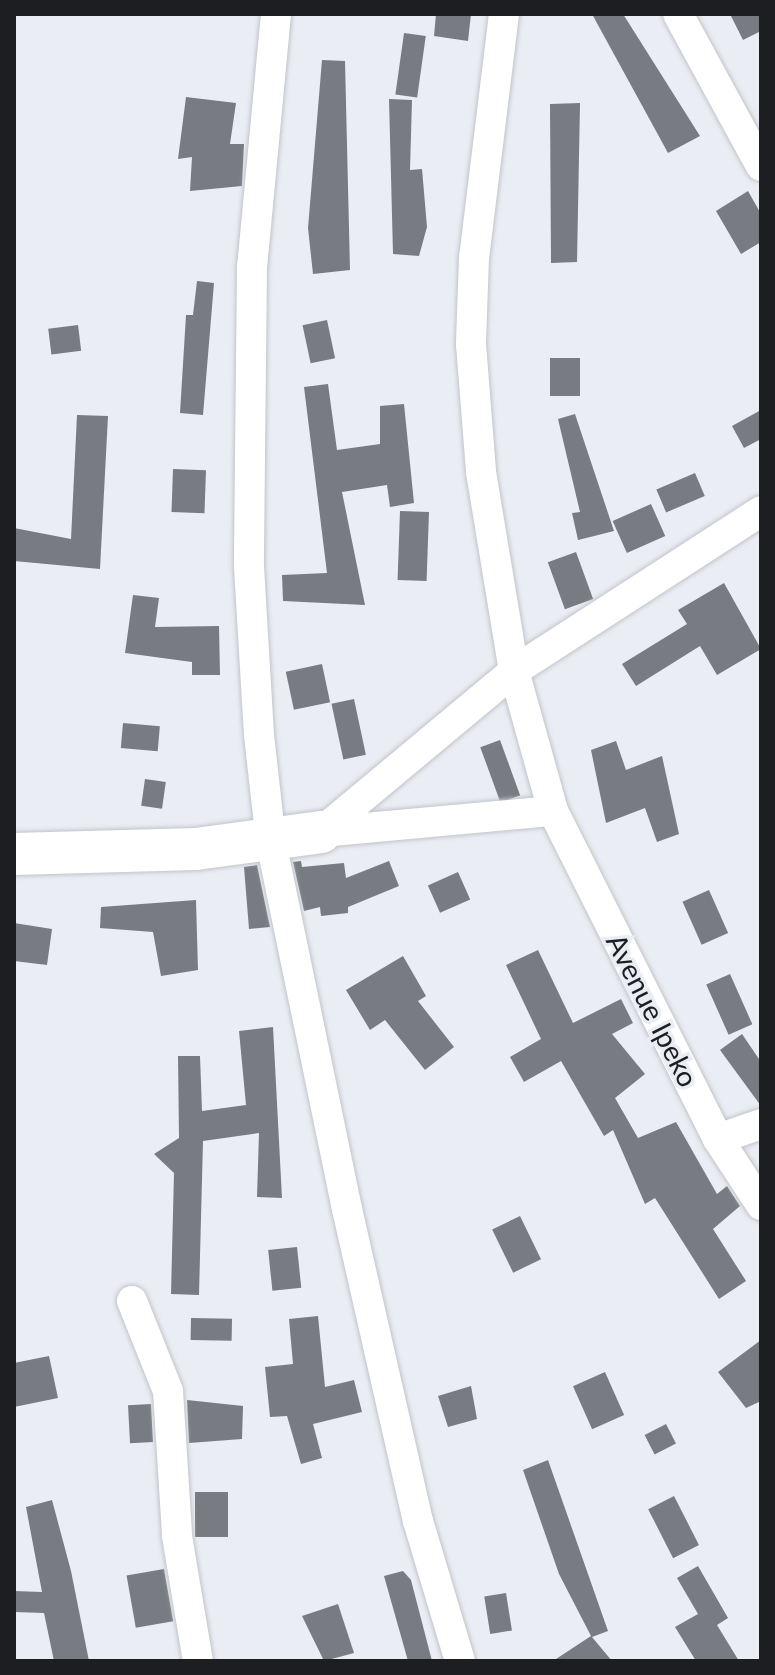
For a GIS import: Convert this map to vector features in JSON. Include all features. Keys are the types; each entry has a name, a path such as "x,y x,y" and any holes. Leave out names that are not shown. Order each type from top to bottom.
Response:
{"street":[{"path":"276,14 252,266 250,462 256,689 271,842 418,1521 460,1661"},
{"name":"Avenue Ipeko","path":"504,14 474,257 471,344 481,472 514,671 553,811 718,1139 761,1205"},
{"path":"678,14 761,166"},
{"path":"321,832 514,671 761,511"},
{"path":"14,854 271,842 321,832 553,811"},
{"path":"718,1139 761,1124"},
{"path":"132,1301 168,1391 177,1536 198,1661"}],"building":[{"path":"436,14 471,14 468,41 434,36"},
{"path":"592,14 623,14 700,136 668,153"},
{"path":"730,14 761,14 761,31 743,40"},
{"path":"404,33 426,36 417,97 395,94"},
{"path":"322,60 345,61 350,270 313,274 308,228"},
{"path":"186,97 236,103 230,144 244,144 242,186 190,191 192,157 178,159"},
{"path":"389,99 412,100 410,170 422,169 427,227 419,256 393,254"},
{"path":"580,103 577,262 551,263 550,104"},
{"path":"748,191 761,214 761,242 741,254 716,211"},
{"path":"197,281 214,283 203,415 180,413 186,315 193,315"},
{"path":"327,320 335,358 311,363 303,325"},
{"path":"78,325 81,351 51,354 48,329"},
{"path":"550,358 580,358 580,396 550,396"},
{"path":"328,384 337,450 380,444 380,406 404,404 414,503 390,507 387,485 342,492 365,605 283,601 282,575 327,573 304,387"},
{"path":"761,410 761,439 744,448 732,426"},
{"path":"575,414 614,531 578,540 572,513 580,512 558,419"},
{"path":"77,415 108,416 100,569 14,561 14,528 71,539"},
{"path":"173,469 206,470 204,513 171,512"},
{"path":"695,473 705,496 666,512 656,489"},
{"path":"651,504 665,536 627,553 613,521"},
{"path":"400,511 429,512 427,581 398,580"},
{"path":"576,552 593,599 565,609 548,562"},
{"path":"724,583 761,649 717,675 700,646 636,686 622,664 687,624 678,610"},
{"path":"133,595 159,598 155,627 219,626 220,675 192,675 192,662 125,653"},
{"path":"322,664 330,702 294,710 286,672"},
{"path":"354,699 366,755 343,760 332,704"},
{"path":"123,723 160,726 158,751 121,748"},
{"path":"500,740 520,795 500,803 480,747"},
{"path":"616,741 626,770 662,756 679,834 657,842 645,808 606,823 591,750"},
{"path":"145,779 166,782 162,809 141,806"},
{"path":"301,861 302,867 344,863 346,878 389,861 399,886 348,907 348,913 321,916 320,907 304,911 293,862"},
{"path":"257,865 270,927 249,929 244,867"},
{"path":"458,872 470,899 440,913 428,885"},
{"path":"709,890 728,933 702,945 683,902"},
{"path":"196,900 198,970 161,976 153,932 100,928 101,907"},
{"path":"14,923 52,929 47,965 14,961"},
{"path":"538,950 573,1023 621,999 633,1023 612,1034 645,1074 615,1098 638,1138 676,1122 717,1194 727,1186 740,1206 713,1229 746,1281 719,1299 655,1198 645,1204 613,1130 604,1136 561,1061 524,1082 510,1057 541,1039 506,965"},
{"path":"403,956 426,996 418,1001 454,1047 425,1070 385,1020 370,1030 346,990"},
{"path":"730,974 752,1024 729,1035 706,985"},
{"path":"273,1027 282,1198 257,1197 259,1133 203,1141 199,1295 171,1294 174,1173 154,1154 179,1138 178,1056 200,1056 202,1111 246,1105 239,1031"},
{"path":"742,1034 761,1062 761,1106 720,1050"},
{"path":"520,1216 541,1259 513,1273 492,1230"},
{"path":"297,1247 301,1288 272,1291 268,1250"},
{"path":"318,1316 325,1387 354,1380 362,1412 313,1424 322,1458 301,1464 287,1416 270,1417 265,1367 293,1364 289,1319"},
{"path":"191,1318 232,1319 232,1341 191,1340"},
{"path":"761,1340 761,1401 746,1408 718,1372"},
{"path":"49,1356 58,1398 14,1407 14,1363"},
{"path":"605,1372 624,1415 592,1429 573,1386"},
{"path":"471,1386 477,1419 448,1427 438,1396"},
{"path":"187,1400 243,1406 242,1439 189,1443"},
{"path":"151,1404 153,1442 130,1443 128,1405"},
{"path":"666,1424 676,1444 655,1454 645,1435"},
{"path":"548,1460 608,1631 592,1637 612,1661 553,1661 591,1636 559,1574 523,1470"},
{"path":"195,1492 228,1492 228,1537 195,1537"},
{"path":"674,1496 699,1545 673,1558 648,1509"},
{"path":"52,1500 71,1571 89,1661 54,1661 44,1613 14,1612 14,1591 42,1592 26,1507"},
{"path":"698,1566 728,1618 717,1625 739,1661 696,1661 675,1627 698,1614 677,1578"},
{"path":"164,1569 173,1621 136,1628 127,1576"},
{"path":"403,1571 411,1580 432,1661 408,1661 384,1576"},
{"path":"506,1593 512,1631 490,1634 484,1596"},
{"path":"338,1604 354,1653 324,1661 302,1616"}]}
